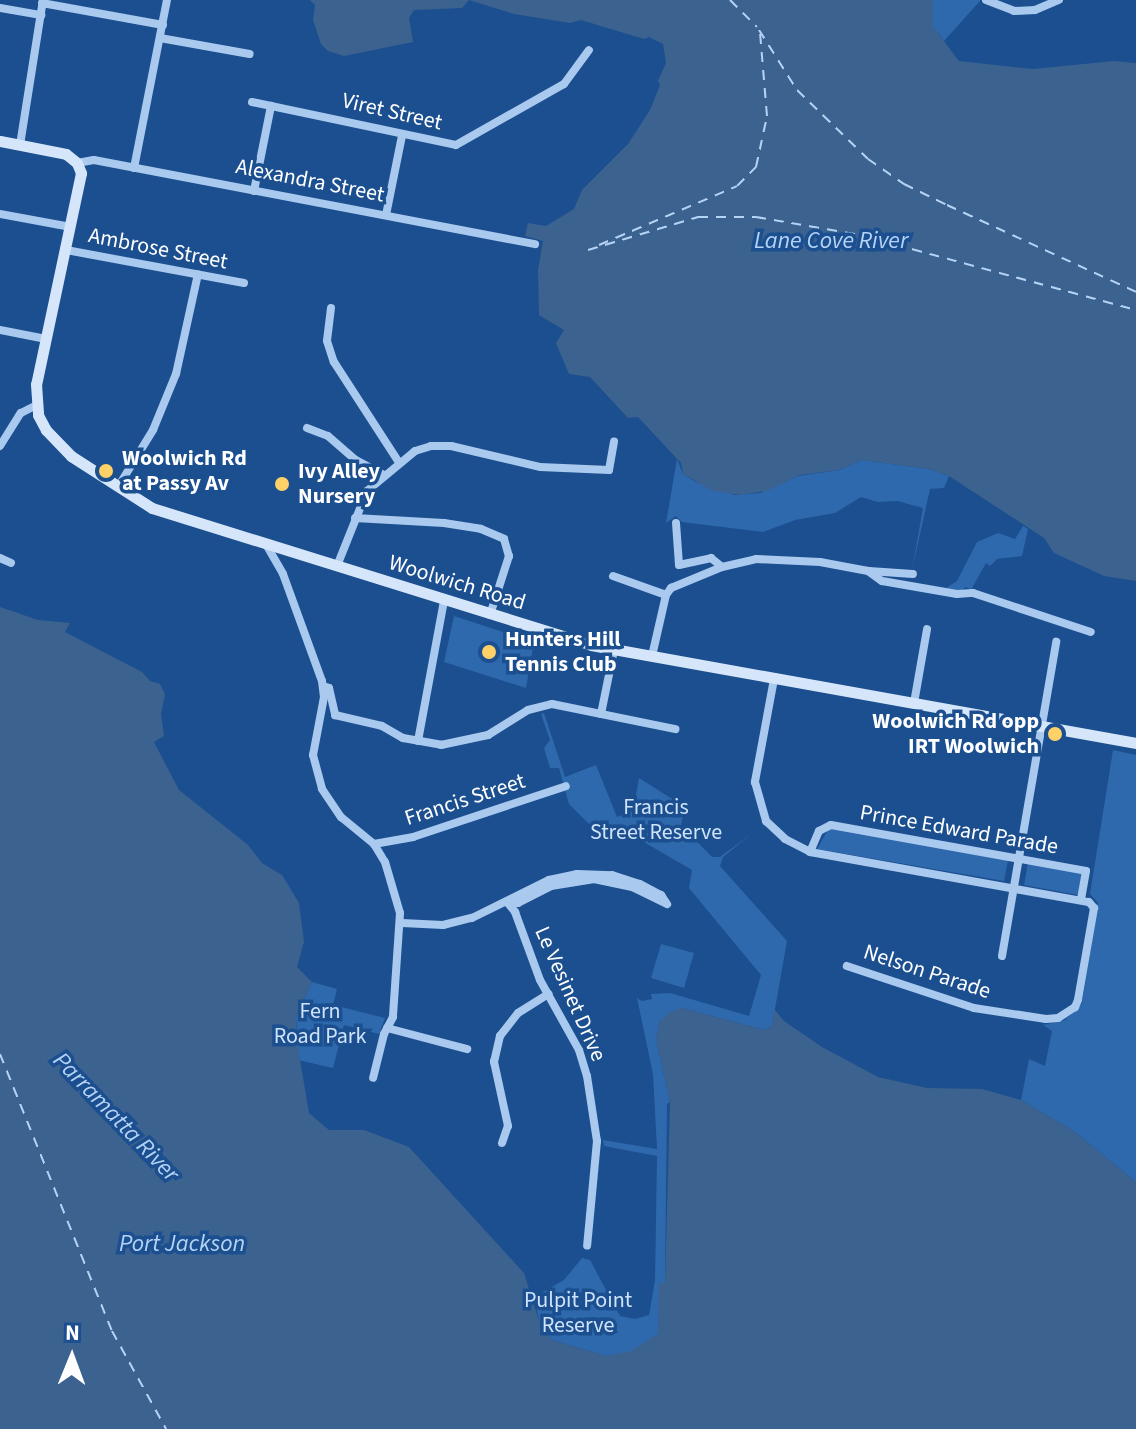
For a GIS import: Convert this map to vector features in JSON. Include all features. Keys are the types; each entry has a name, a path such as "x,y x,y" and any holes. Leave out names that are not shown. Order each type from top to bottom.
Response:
{"street":[{"path":"134,168 167,0"},
{"path":"986,0 1014,11 1035,10 1059,0"},
{"path":"20,145 43,2 163,25"},
{"path":"0,8 41,15"},
{"path":"160,38 250,54"},
{"name":"Viret Street","path":"252,102 378,126 402,136 456,145 564,84 589,50"},
{"path":"254,191 271,106"},
{"path":"386,215 402,136"},
{"name":"Alexandra Street","path":"0,141 62,153 77,163 94,160 535,244"},
{"path":"0,446 21,413 35,406 46,339 81,183 77,163"},
{"path":"0,214 71,227"},
{"name":"Ambrose Street","path":"66,250 244,283"},
{"path":"118,487 153,430 176,374 198,274"},
{"path":"331,308 327,341 334,362 398,461"},
{"path":"0,330 46,339"},
{"name":"Woolwich Road","path":"35,406 44,426 59,446 152,508 444,601 614,650 1136,743"},
{"path":"307,428 328,436 354,459 376,468 384,475"},
{"path":"337,566 367,491 398,461 431,446 451,446 540,467 609,470 614,441"},
{"path":"355,518 444,523 481,529 504,539 509,556 490,615"},
{"path":"676,523 679,565 711,558 722,567"},
{"path":"267,546 283,574 323,686 324,697 313,755 322,789 341,817 374,844 385,862 402,923 393,1017 373,1078"},
{"path":"0,558 11,563"},
{"path":"652,656 666,595 678,583 722,567 748,559 778,559 913,574"},
{"path":"868,571 882,581 993,598 1091,632"},
{"path":"613,576 666,595"},
{"path":"418,741 444,601"},
{"path":"914,703 927,629"},
{"path":"1002,956 1056,642"},
{"path":"601,714 614,650"},
{"path":"774,679 755,782 766,821 785,839 810,852 1085,901"},
{"path":"323,686 329,688 335,715 418,741 441,745 473,740 541,705 675,729"},
{"name":"Francis Street","path":"374,844 413,837 566,786"},
{"name":"Prince Edward Parade","path":"810,852 819,831 831,825 1086,871 1085,901"},
{"path":"402,923 443,925 472,918 549,880 594,873 640,884 661,895 667,904 632,887 594,879 551,886 518,903 507,902"},
{"name":"Nelson Parade","path":"847,966 974,1008 1046,1019 1058,1018 1075,1007 1078,1000 1094,908 1085,901"},
{"name":"Le Vesinet Drive","path":"507,902 548,994 579,1050 594,1110 597,1164 587,1246"},
{"path":"502,1143 508,1126 494,1062 500,1036 518,1013 548,994"},
{"path":"387,1028 467,1049"}],"green space":[{"path":"933,0 980,1 944,41 933,27"},
{"path":"677,459 683,474 696,482 735,495 760,493 798,476 839,470 862,460 929,469 949,476 944,488 930,489 912,570 923,508 897,501 878,502 861,497 835,513 795,520 763,532 682,522 676,516 666,523"},
{"path":"1023,526 1028,529 1022,556 997,559 990,566 986,563 971,590 966,587 960,591 945,589 957,581 977,542 998,533 1015,539"},
{"name":"Hunters Hill Tennis Club","path":"454,616 534,642 526,688 444,662"},
{"name":"Francis Street Reserve","path":"544,713 565,777 596,765 617,817 633,811 639,778 685,807 681,825 712,857 720,857 751,834 723,857 720,866 787,941 772,1026 764,1030 682,1008 660,1021 656,1039 670,1102 667,1104 665,1283 660,1283 658,1334 631,1352 606,1356 552,1340 540,1324 534,1297 564,1280 582,1258 590,1260 620,1316 635,1319 649,1315 655,1280 657,1156 604,1146 603,1140 657,1149 653,1074 637,998 642,1001 652,999 651,994 670,993 749,1016 761,975 689,888 692,870 642,841 598,833 569,804 559,768 550,768 544,748 550,740 541,714"},
{"path":"1113,750 1136,755 1136,1182 1075,1132 1021,1100 1029,1059 1045,1066 1052,1031 1043,1025 1065,1020 1082,1003 1098,903 1090,894"},
{"path":"829,828 1008,860 1004,881 817,849"},
{"path":"1028,863 1082,872 1078,895 1024,885"},
{"path":"661,944 694,953 684,988 651,978"},
{"name":"Fern Road Park","path":"312,982 337,989 333,1005 385,1018 379,1034 344,1025 333,1068 298,1060 296,1017"}],"water":[{"path":"310,0 469,0 462,8 414,10 409,18 413,42 344,56 328,51 321,44 313,20 315,5"},
{"name":"Lane Cove River","path":"469,0 933,0 933,27 959,61 1033,69 1114,61 1136,63 1136,581 1104,576 1054,553 1044,538 949,476 929,469 862,460 839,470 800,475 766,491 741,495 713,491 683,474 681,463 638,417 628,418 590,377 569,374 556,343 564,330 539,315 538,270 543,241 525,236 528,223 546,226 574,209 582,190 628,144 650,110 660,85 658,81 666,63 663,44 649,37 644,39 581,20 570,23 514,14"},
{"name":"Port Jackson","path":"0,607 38,620 70,623 65,632 160,684 165,694 161,714 164,736 154,742 179,790 248,845 262,863 282,875 299,903 304,942 297,967 312,982 296,1017 296,1036 309,1113 329,1130 364,1130 409,1147 524,1273 540,1324 552,1340 606,1356 631,1351 658,1334 659,1283 665,1283 670,1102 656,1039 660,1021 670,1012 682,1008 764,1030 772,1026 774,1009 784,1021 822,1047 878,1077 927,1088 982,1089 1021,1100 1075,1132 1136,1182 1136,1429 0,1429"}],"ferry route":[{"path":"730,0 757,27"},
{"path":"759,30 797,90 868,159 904,184 1136,292"},
{"path":"599,245 737,186 756,167 767,116 760,33"},
{"path":"588,250 698,217 756,217 860,235 1136,310"},
{"path":"0,1054 112,1331 166,1429"}],"place":[{"name":"Woolwich Rd at Passy Av","path":"106,471"},
{"name":"Ivy Alley Nursery","path":"282,484"},
{"name":"Hunters Hill Tennis Club","path":"489,652"},
{"name":"Woolwich Rd opp IRT Woolwich","path":"1055,734"}],"water label":[{"name":"Parramatta River","path":"116,1117"}],"park label":[{"name":"Pulpit Point Reserve","path":"578,1312"}]}
